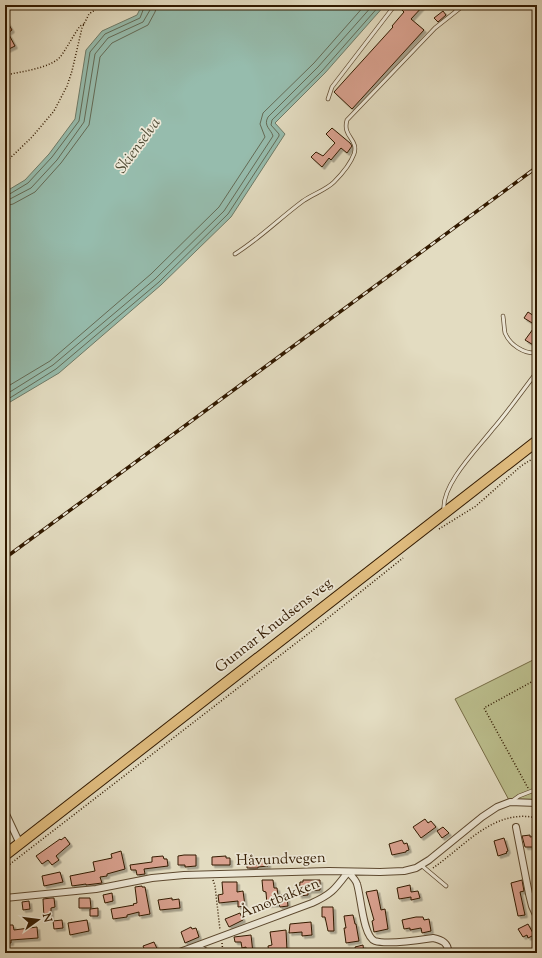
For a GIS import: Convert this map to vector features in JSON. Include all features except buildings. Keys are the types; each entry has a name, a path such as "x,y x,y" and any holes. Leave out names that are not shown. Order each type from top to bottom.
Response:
{"main road":[{"name":"Gunnar Knudsens veg","path":"5,855 537,441"}],"street":[{"name":"Håvundvegen","path":"5,898 96,889 167,876 410,870 421,865 438,853 482,816 497,807 510,802 537,803"},
{"path":"5,812 20,844"},
{"path":"516,827 530,900 537,917"},
{"path":"348,872 357,882 370,938 378,942 434,938 446,944 448,953"},
{"name":"Åmotbakken","path":"176,953 199,946 312,903 328,895 336,888 348,872"}],"lane":[{"path":"328,99 332,87 395,5"},
{"path":"451,5 456,10"},
{"path":"235,254 248,246 280,218 304,200 329,186 340,176 350,162 355,146 354,141 346,131 347,120 435,28 464,5"},
{"path":"503,316 505,333 509,339 518,348 531,354 537,353"},
{"path":"445,512 444,501 449,489 465,462 485,439 537,372"},
{"path":"510,802 519,796 537,789"},
{"path":"421,865 446,886"},
{"path":"199,946 212,953"}],"path":[{"path":"5,163 32,138 54,111 67,86 82,28 89,14 102,5"},
{"path":"5,75 34,69 56,61 61,56 80,26 85,24"},
{"path":"434,533 476,506 521,466 537,456"},
{"path":"5,868 313,630 407,554"},
{"path":"530,792 484,708 537,678"},
{"path":"428,872 447,859 479,832 492,824 509,817 517,816 537,818"},
{"path":"211,874 215,886 223,953"}],"shaded area":[{"path":"537,658 537,803 510,802 455,699"}],"water":[{"name":"Skienselva","path":"142,5 385,5 325,73 275,123 285,134 231,217 161,285 59,373 5,405 5,192 25,180 49,154 75,119 86,50 102,31 137,15"}],"railway":[{"path":"5,558 537,167"}]}
